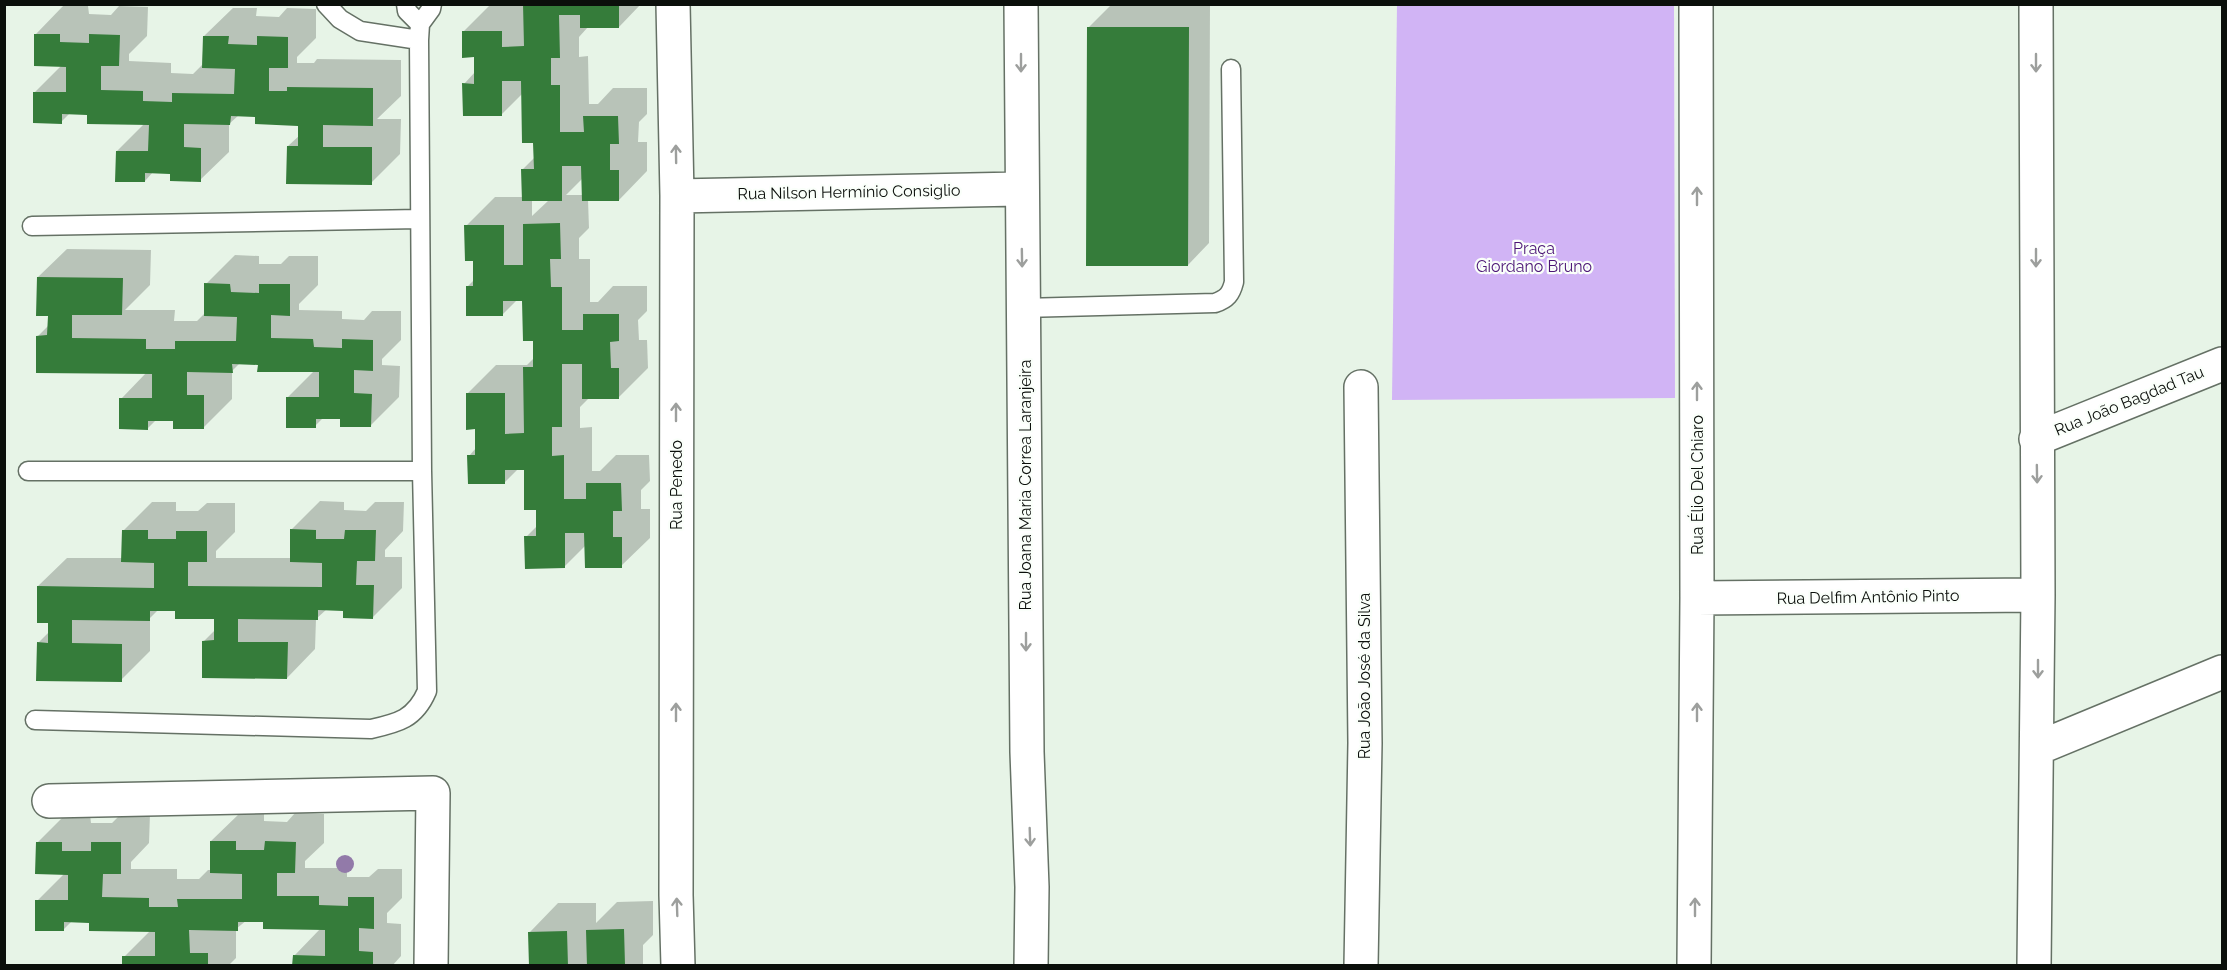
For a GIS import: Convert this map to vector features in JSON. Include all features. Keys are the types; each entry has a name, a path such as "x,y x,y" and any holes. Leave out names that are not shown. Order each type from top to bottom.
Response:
{"street":[{"name":"Rua Penedo","path":"673,4 676,196 676,895 678,966"},
{"name":"Rua Joana Maria Correa Laranjeira","path":"1021,4 1021,189 1027,752 1032,887 1031,966"},
{"name":"Rua Élio Del Chiaro","path":"1694,966 1698,598 1696,4"},
{"path":"2034,966 2038,748 2036,4"},
{"name":"Rua Nilson Hermínio Consiglio","path":"676,196 1021,189"},
{"name":"Rua João Bagdad Tau","path":"2036,439 2223,364"},
{"name":"Rua João José da Silva","path":"1361,387 1365,742 1361,966"},
{"name":"Rua Delfim Antônio Pinto","path":"1698,598 2038,595"},
{"path":"2038,748 2223,672"},
{"path":"49,801 433,793 431,966"}],"lane":[{"path":"326,4 340,19 360,31 419,32"},
{"path":"406,4 407,11 419,32"},
{"path":"35,720 371,729 398,723 420,707 427,691 422,471 419,32 432,4"},
{"path":"1023,308 1215,303 1225,300 1232,292 1234,282 1231,69"},
{"path":"32,226 419,219"},
{"path":"28,471 422,471"}],"green space":[{"name":"Praça Giordano Bruno","path":"1397,5 1674,5 1675,398 1392,400"}],"building":[{"path":"523,4 619,4 619,28 580,28 580,15 559,15 560,58 551,58 551,85 560,85 560,132 584,132 583,116 618,116 619,144 610,144 610,170 619,170 619,201 582,201 581,166 562,166 562,201 522,201 521,169 534,169 533,143 522,143 521,81 502,81 502,116 463,116 462,83 474,84 474,57 462,58 462,31 502,31 502,47 524,46"},
{"path":"1087,27 1189,27 1188,266 1086,266"},
{"path":"34,34 60,34 60,42 89,43 89,34 120,35 119,66 101,66 101,90 143,91 143,101 172,102 172,93 234,94 235,69 202,68 203,36 229,36 228,44 257,45 257,36 288,37 288,68 269,68 269,91 287,91 287,87 373,88 373,126 323,125 323,147 372,147 372,185 286,184 287,146 298,146 298,126 255,124 255,117 231,116 230,125 184,124 184,147 201,148 201,182 170,181 170,174 145,173 145,182 115,182 116,151 148,151 149,125 87,124 87,115 62,114 62,124 33,123 33,92 66,92 66,67 34,66"},
{"path":"560,223 561,259 550,259 551,287 562,287 562,330 583,330 583,314 619,314 619,341 610,342 611,368 619,368 619,399 582,399 582,364 562,364 562,427 552,427 552,456 564,455 564,499 586,499 586,483 621,483 622,511 613,511 613,537 622,537 622,568 585,568 584,533 565,533 565,568 525,569 524,536 536,536 536,510 524,510 524,470 505,470 505,484 468,484 467,455 475,455 475,429 466,430 466,393 505,393 505,434 524,433 523,367 533,367 533,341 523,341 522,301 503,301 503,316 466,316 466,286 473,286 473,261 465,261 464,225 504,225 504,265 523,265 523,224"},
{"path":"37,277 123,278 122,315 72,315 72,338 146,339 146,349 175,349 175,341 236,341 237,317 204,316 204,283 230,284 231,292 259,293 259,284 290,284 290,316 271,315 271,338 313,339 314,347 342,348 342,339 373,340 373,371 354,370 354,393 372,394 371,427 340,427 340,419 316,419 316,428 286,428 286,397 319,397 319,372 257,372 258,365 232,364 233,373 187,372 187,395 204,395 204,429 173,429 173,421 148,421 148,430 119,429 119,398 152,398 152,374 36,373 36,336 47,335 48,316 36,316"},
{"path":"290,529 316,530 316,539 344,539 345,530 376,530 375,561 357,561 356,585 374,585 373,619 343,618 343,611 318,610 318,620 238,619 238,642 288,642 287,679 202,678 202,641 214,640 214,619 175,619 175,611 150,611 150,621 72,620 72,643 122,644 122,682 36,681 37,642 48,643 48,623 37,623 37,586 154,588 154,563 121,562 122,530 148,530 148,539 176,539 176,531 207,531 207,562 188,562 188,586 322,587 322,563 290,562"},
{"path":"210,841 236,841 236,850 264,850 265,841 296,842 295,873 277,873 277,896 319,896 319,905 348,906 348,897 374,897 374,929 359,928 359,951 373,952 373,966 292,966 293,955 325,956 325,930 263,929 263,922 238,922 238,931 189,930 190,953 208,953 208,966 122,966 122,956 155,956 155,932 89,931 89,923 64,922 64,931 35,931 35,900 68,900 68,875 35,874 36,842 62,842 62,851 91,851 91,842 121,842 121,874 103,874 102,897 149,898 149,907 178,907 177,899 242,899 242,874 210,873"},
{"path":"624,929 625,965 587,966 586,930"},
{"path":"567,931 568,966 529,966 528,932"}]}
